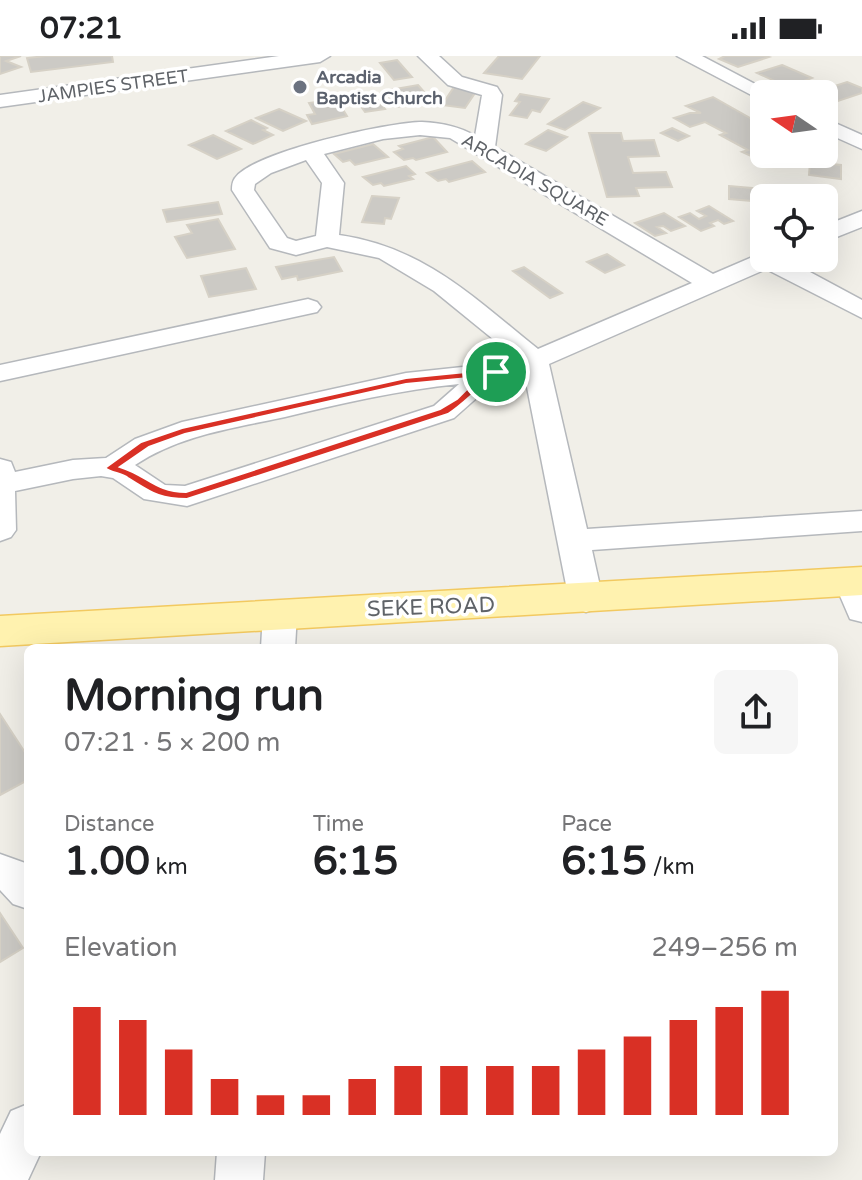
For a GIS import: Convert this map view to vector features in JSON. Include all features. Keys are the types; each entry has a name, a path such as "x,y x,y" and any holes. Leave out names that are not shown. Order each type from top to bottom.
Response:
{"main road":[{"name":"SEKE ROAD","path":"0,631 279,631 586,600 858,591"}],"street":[{"name":"JAMPIES STREET","path":"0,101 243,62 320,56"},
{"path":"428,56 455,81 490,91 484,149"},
{"path":"687,56 750,87"},
{"name":"ARCADIA SQUARE","path":"311,151 407,129 427,128 456,133 712,284"},
{"path":"838,131 862,143"},
{"path":"327,240 333,183 311,151 263,168 244,181 243,190 278,243 284,247 296,248 327,240 391,253 427,275 535,360 586,600"},
{"path":"838,229 862,218"},
{"path":"0,530 1,477 111,468 130,474 151,490 169,496 187,496 444,412 461,401 477,382 496,372 535,360 750,267"},
{"path":"793,272 862,310"},
{"path":"0,373 308,307"},
{"path":"111,468 145,445 182,431 406,381 496,372"},
{"path":"573,541 862,521"},
{"path":"0,872 16,877 24,886"},
{"path":"3,1180 24,1136"},
{"path":"239,1180 241,1156"}],"building":[{"path":"0,56 21,56 6,61 21,67 0,74"},
{"path":"112,56 113,62 31,72 27,58"},
{"path":"499,56 540,56 522,79 484,73"},
{"path":"725,56 769,57 738,67 719,59"},
{"path":"397,60 412,77 394,80 380,63"},
{"path":"782,65 812,78 772,80 757,73"},
{"path":"847,82 862,88 862,93 838,101 838,85"},
{"path":"418,85 432,101 397,107 384,91"},
{"path":"454,87 475,93 465,108 442,105"},
{"path":"520,94 549,99 540,112 532,110 527,118 510,115 520,102 515,101"},
{"path":"354,97 376,97 385,109 365,112"},
{"path":"713,97 750,118 750,156 742,152 748,150 720,135 726,133 705,122 690,127 674,118 701,113 686,106"},
{"path":"330,100 333,104 339,103 347,116 312,124 307,115 315,114 309,103"},
{"path":"583,102 600,108 565,130 548,124"},
{"path":"279,109 306,121 283,131 256,118"},
{"path":"251,120 267,128 263,130 273,135 253,144 226,131"},
{"path":"672,128 689,136 678,141 661,133"},
{"path":"548,130 567,137 546,151 526,144"},
{"path":"589,133 621,133 623,141 654,140 659,156 628,157 633,173 666,172 672,187 636,188 639,196 607,197"},
{"path":"213,135 241,149 217,159 189,145"},
{"path":"433,137 447,152 404,160 394,152 403,149 399,146"},
{"path":"373,144 388,157 355,165 350,160 343,162 334,154"},
{"path":"472,161 485,172 449,182 446,179 438,181 427,173"},
{"path":"841,165 841,179 809,175 810,168 838,168"},
{"path":"406,166 415,174 409,176 413,179 384,186 381,183 373,185 363,177"},
{"path":"729,186 750,188 750,201 729,199"},
{"path":"372,196 399,198 391,219 385,218 384,224 362,222"},
{"path":"218,202 222,214 167,222 163,210"},
{"path":"709,206 733,221 724,224 718,220 710,223 714,226 701,231 679,217 690,213 699,219 706,216 697,211"},
{"path":"664,213 685,226 671,231 663,226 657,227 666,233 655,236 635,223"},
{"path":"218,219 235,249 187,258 175,237 192,233 187,225"},
{"path":"607,254 624,265 605,273 587,262"},
{"path":"334,257 342,271 298,280 297,276 282,279 276,267"},
{"path":"524,267 562,293 550,298 513,271"},
{"path":"246,268 256,289 209,297 201,276"},
{"path":"0,714 24,751 24,782 0,795"},
{"path":"0,913 23,948 0,962"}],"place":[{"name":"Arcadia Baptist Church","path":"300,87"}],"route":[{"path":"496,372 477,382 461,401 444,412 187,496 169,496 151,490 130,474 111,468 145,445 182,431 406,381 496,372"}]}
